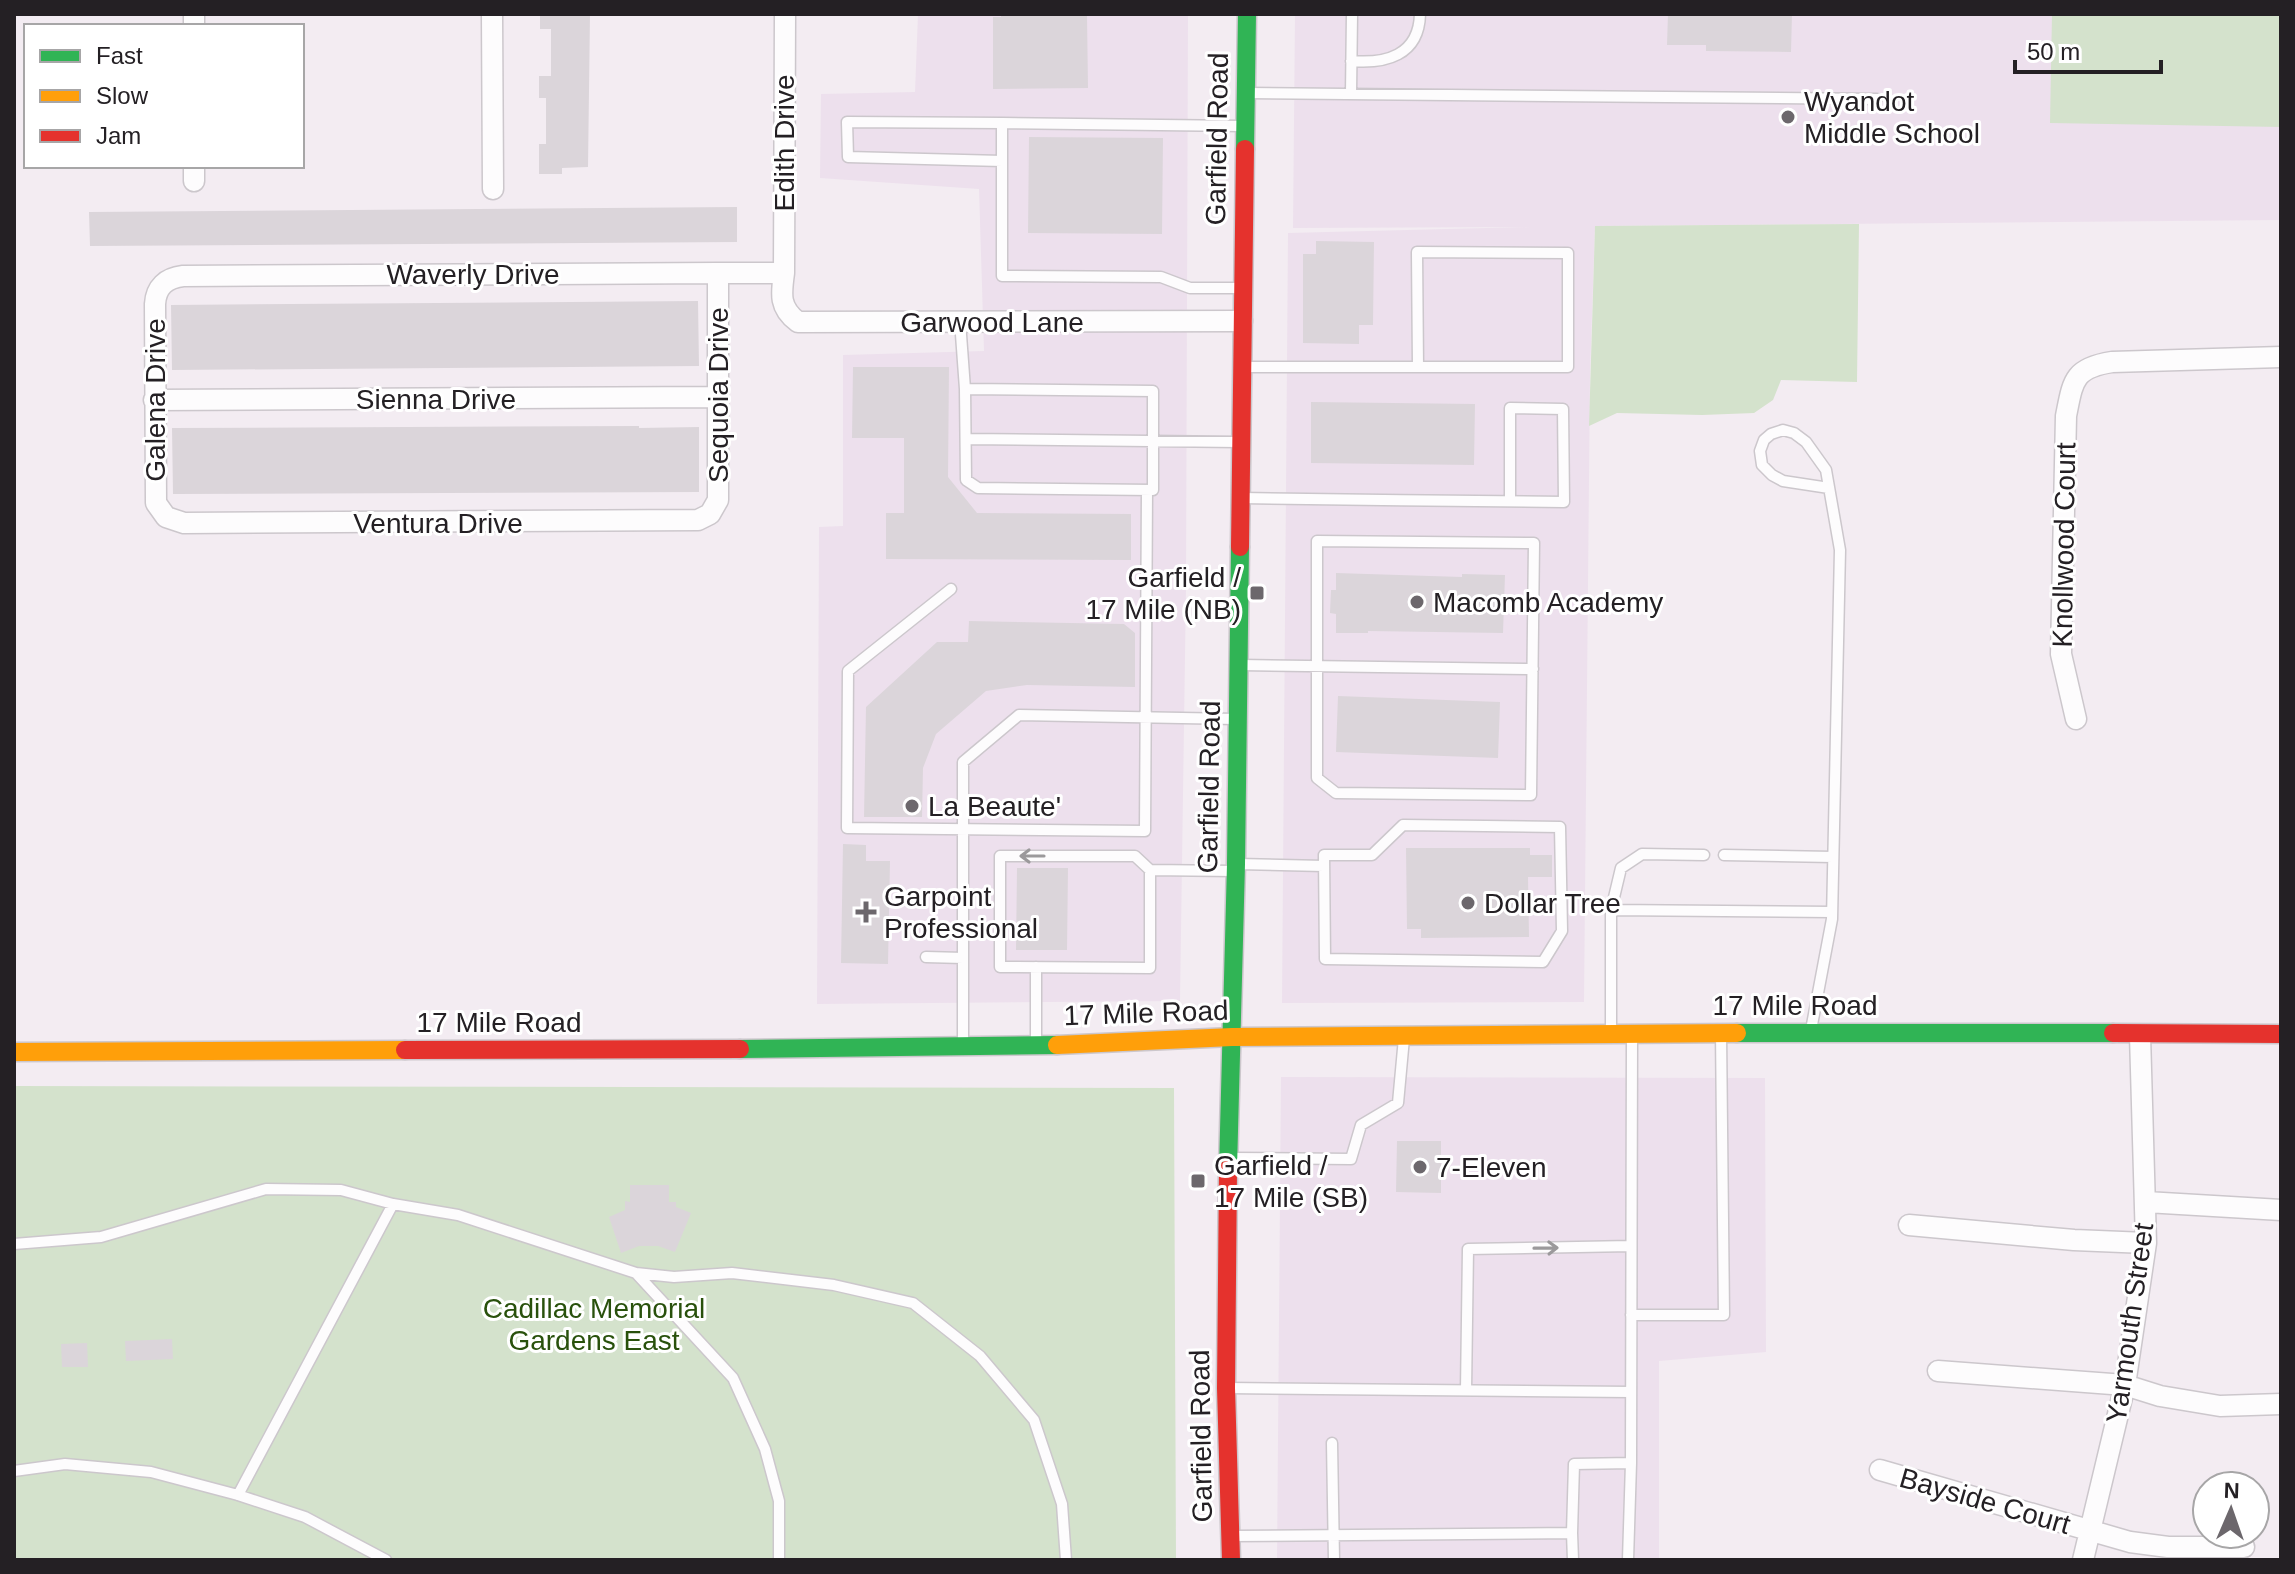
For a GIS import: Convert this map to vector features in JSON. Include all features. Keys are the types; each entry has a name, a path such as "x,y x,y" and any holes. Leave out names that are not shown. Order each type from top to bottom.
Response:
{"street":[{"path":"492,14 493,189"},
{"name":"Edith Drive","path":"784,273 785,14"},
{"name":"Garfield Road","path":"1231,1560 1226,1388 1247,14"},
{"name":"Sequoia Drive","path":"710,514 718,500 718,273"},
{"name":"Waverly Drive","path":"164,282 183,276 784,273"},
{"name":"Garwood Lane","path":"784,273 783,304 788,314 798,322 1242,321"},
{"name":"Galena Drive","path":"164,282 156,294 155,304 154,400 155,494 160,511 166,517"},
{"name":"Knollwood Court","path":"2076,719 2061,654 2066,416 2073,382 2081,372 2097,364 2112,362 2281,357"},
{"name":"Sienna Drive","path":"154,400 717,397"},
{"name":"Ventura Drive","path":"166,517 184,523 687,522 710,514"},
{"name":"17 Mile Road","path":"14,1052 532,1051 1036,1045 1232,1037 1811,1032 2281,1034"},
{"name":"Yarmouth Street","path":"2083,1560 2125,1385 2146,1243 2140,1035"},
{"path":"2146,1202 2281,1210"},
{"path":"1909,1225 2074,1240 2146,1243"},
{"path":"1938,1371 2125,1385 2160,1396 2206,1404 2281,1404"},
{"name":"Bayside Court","path":"1880,1470 2130,1542 2191,1547"}],"lane":[{"path":"1351,93 1352,14"},
{"path":"1351,61 1388,61 1403,51 1414,38 1420,14"},
{"path":"1246,93 1877,99"},
{"path":"1002,161 848,157 847,122 1245,126"},
{"path":"1002,123 1002,276 1161,277 1190,288 1243,288"},
{"path":"1242,367 1418,367 1568,367 1568,253 1417,252 1418,367"},
{"path":"960,321 965,389 966,480 978,488 1153,490 1153,391 965,389"},
{"path":"1240,498 1564,502 1563,409 1510,408 1510,501"},
{"path":"1811,1032 1832,912 1840,550 1826,470 1806,442 1794,433 1783,430 1764,440 1760,451 1762,465 1772,475 1783,481 1829,488"},
{"path":"966,439 1241,442"},
{"path":"951,589 848,671 847,828 1145,831 1147,490"},
{"path":"1317,541 1534,543 1533,669 1531,795 1336,793 1317,778 1317,541"},
{"path":"1239,665 1533,669"},
{"path":"963,1046 963,762 1019,715 1238,719"},
{"path":"1403,825 1560,827 1562,931 1543,962 1325,959 1324,866 1324,855 1372,855 1403,825"},
{"path":"1611,1034 1611,910 1621,868 1642,854 1704,855"},
{"path":"1724,855 1833,857"},
{"path":"1150,870 1150,968 1000,967 1000,856 1135,856 1150,870 1324,866"},
{"path":"1611,910 1832,912"},
{"path":"926,957 963,958"},
{"path":"1036,967 1036,1045"},
{"path":"1631,1315 1724,1315 1721,1033"},
{"path":"1628,1560 1632,1034"},
{"path":"1229,1158 1351,1159 1361,1125 1398,1103 1404,1036"},
{"path":"14,1244 101,1237 266,1189 341,1190 393,1204 458,1215 636,1273 674,1277 747,1275 834,1285 913,1303 980,1356 1034,1420 1062,1504 1066,1560"},
{"path":"238,1495 393,1204"},
{"path":"1466,1390 1468,1249 1631,1246"},
{"path":"636,1273 733,1378 765,1449 779,1501 779,1560"},
{"path":"1226,1388 1631,1392"},
{"path":"1332,1443 1334,1560"},
{"path":"1573,1560 1574,1464 1631,1463"},
{"path":"14,1471 65,1464 151,1472 305,1517 386,1560"},
{"path":"1231,1537 1335,1533 1572,1533"}],"shaded area":[{"path":"918,14 1188,14 1186,588 1180,1001 817,1004 819,527 843,526 843,355 984,351 979,189 820,178 821,94 915,92"},
{"path":"1295,14 2281,14 2281,220 1595,226 1590,375 1584,1002 1282,1003 1288,233 1530,227 1293,228"},
{"path":"1281,1077 1765,1078 1766,1352 1659,1361 1659,1560 1277,1560"}],"green space":[{"path":"2052,14 2281,14 2281,127 2050,123"},
{"path":"1859,224 1857,382 1781,380 1773,400 1754,413 1617,413 1589,426 1595,226"},
{"name":"Cadillac Memorial Gardens East","path":"14,1086 1174,1088 1176,1560 14,1560"}],"building":[{"path":"540,14 590,14 588,167 562,168 562,174 539,174 539,144 546,144 546,98 539,98 539,76 551,76 551,29 540,29"},
{"path":"1001,14 1087,16 1088,88 993,89 993,17 1001,17"},
{"name":"Wyandot Middle School","path":"1668,14 1792,14 1791,52 1706,51 1706,45 1667,45"},
{"path":"1029,137 1163,138 1162,234 1028,233"},
{"path":"737,207 737,242 90,246 89,212"},
{"path":"1316,241 1374,242 1373,325 1359,325 1359,344 1303,343 1303,254 1316,254"},
{"path":"698,301 699,366 172,370 171,305"},
{"path":"853,367 949,367 948,477 977,513 1131,514 1131,560 886,559 886,513 904,513 904,438 852,438"},
{"path":"1311,402 1475,404 1474,465 1311,463"},
{"path":"699,427 699,492 173,494 172,428"},
{"name":"Macomb Academy","path":"1336,573 1462,577 1462,574 1505,575 1503,633 1336,633 1336,614 1330,613 1331,590 1336,590"},
{"path":"969,621 1124,624 1135,633 1135,687 1027,685 986,691 936,734 923,768 922,817 864,817 866,707 937,642 968,642"},
{"path":"1338,696 1500,702 1498,758 1336,752"},
{"name":"Garpoint Professional","path":"843,844 866,845 866,861 890,861 888,964 841,963"},
{"name":"Dollar Tree","path":"1406,848 1530,848 1530,855 1552,855 1552,877 1528,877 1529,937 1421,938 1421,929 1407,929"},
{"path":"1017,868 1068,868 1067,950 1016,950"},
{"name":"7-Eleven","path":"1397,1141 1441,1141 1441,1193 1396,1192"},
{"path":"630,1185 669,1185 669,1202 676,1202 676,1207 691,1213 675,1252 658,1246 639,1246 621,1253 609,1217 625,1210 625,1201 630,1202"},
{"path":"172,1339 173,1359 126,1361 125,1341"},
{"path":"87,1343 88,1367 62,1367 61,1344"}],"traffic: fast":[{"path":"1245,149 1247,14"},
{"path":"1228,1169 1240,547"},
{"path":"1737,1033 2113,1033"},
{"path":"740,1049 1057,1045"}],"traffic: slow":[{"path":"1057,1045 1232,1037 1737,1033"},
{"path":"14,1052 405,1050"}],"traffic: jam":[{"path":"1240,547 1245,149"},
{"path":"2113,1033 2281,1034"},
{"path":"405,1050 740,1049"},
{"path":"1228,1169 1226,1388 1231,1560"}],"place":[{"name":"Wyandot Middle School","path":"1788,117"},
{"name":"Garfield / 17 Mile (NB)","path":"1257,593"},
{"name":"Macomb Academy","path":"1417,602"},
{"name":"La Beaute'","path":"912,806"},
{"name":"Dollar Tree","path":"1468,903"},
{"name":"Garpoint Professional","path":"866,912"},
{"name":"7-Eleven","path":"1420,1167"},
{"name":"Garfield / 17 Mile (SB)","path":"1198,1181"}]}
